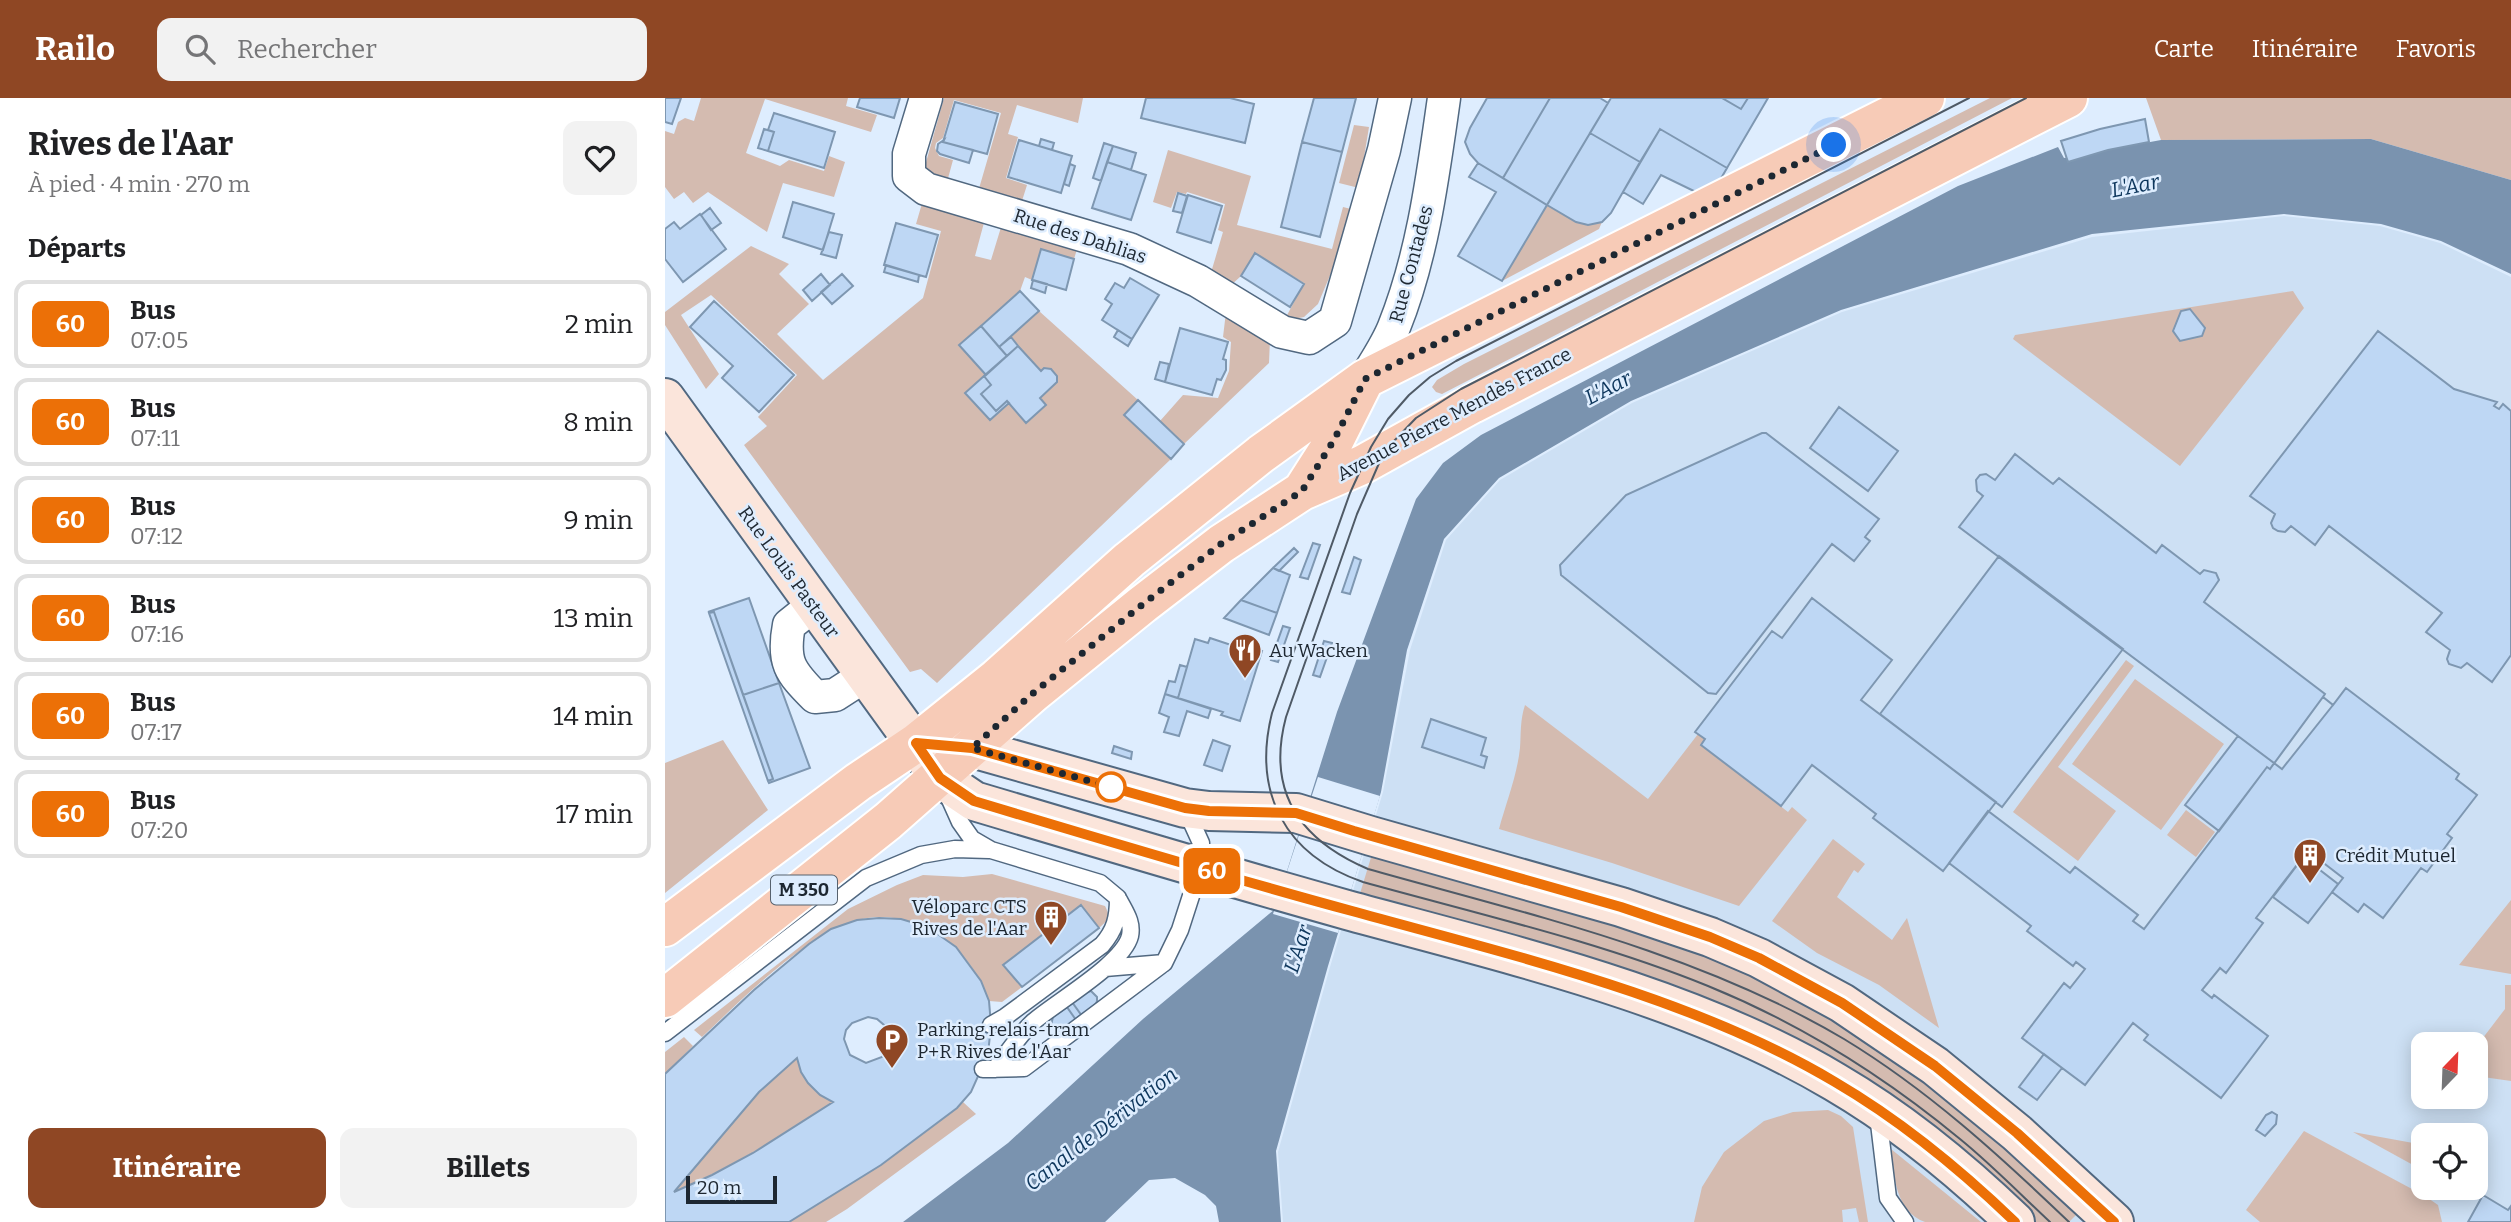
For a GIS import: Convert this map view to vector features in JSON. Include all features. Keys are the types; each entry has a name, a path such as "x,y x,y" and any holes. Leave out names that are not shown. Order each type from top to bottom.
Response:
{"main road":[{"path":"916,743 996,678 1129,561 1261,454 1365,379 1924,98"},
{"name":"Avenue Pierre Mendès France","path":"665,998 829,870 940,778 1032,694 1143,604 1221,544 1302,491 1362,465 1484,397 2068,98"},
{"name":"Rue Contades","path":"1302,491 1334,440 1365,379"},
{"name":"Rue Louis Pasteur","path":"665,398 940,778 974,801 1266,888 1560,970 1698,1017 1794,1059 1836,1082 1918,1139 2015,1222"},
{"path":"916,743 972,748 1185,808 1296,813 1621,907 1710,937 1759,958 1842,1003 1935,1066 2000,1118 2114,1222"},
{"name":"M 350","path":"665,927 857,782 916,743"}],"street":[{"name":"Rue des Dahlias","path":"926,98 909,154 909,176 926,189 1129,249 1199,281 1282,332 1310,338 1335,321 1384,150 1395,98"},
{"name":"Rue Contades","path":"1365,379 1393,330 1408,284 1431,192 1444,98"},
{"path":"814,605 789,625 785,647 793,675 815,697 835,695 866,675"}],"lane":[{"path":"940,778 960,822 972,839 991,850 1100,883 1118,898 1131,923 1130,937 1123,950 1105,968 1031,1024 989,1069 1024,1068 1164,963 1180,930 1200,868 1201,843 1185,808"},
{"path":"665,1033 866,878 921,855 955,849 991,850"},
{"path":"1031,1024 991,1025 1006,1017 1102,945 1113,933 1118,919 1118,898"},
{"path":"1105,968 1164,963"},
{"path":"1877,1109 1888,1198 1905,1222"}],"shaded area":[{"path":"701,98 848,98 846,106 877,115 871,132 765,99 746,153 780,166 789,160 824,171 829,156 845,162 834,197 783,183 767,232 708,192 693,203 684,192 674,199 665,187 665,131 674,134 678,122 685,118 694,121"},
{"path":"944,98 1083,98 1078,123 1017,105 1008,134 1018,137 1006,178 1027,185 1021,204 978,192 1001,113 954,100 943,138 936,143 935,148 939,156 953,160 947,182 930,175 925,166"},
{"path":"1990,98 2012,98 1442,394 1432,387 1437,380 1464,364"},
{"path":"2146,98 2511,98 2511,180 2371,139 2161,140"},
{"path":"1354,125 1369,127 1359,188 1339,183"},
{"path":"1168,150 1251,176 1237,225 1332,249 1343,207 1355,210 1353,221 1318,304 1304,317 1284,321 1304,283 1256,254 1241,276 1229,287 1210,276 1223,232 1218,230 1225,204 1187,192 1177,192 1171,208 1153,202"},
{"path":"923,200 985,219 975,256 991,260 1002,224 1078,246 1074,259 1041,249 1032,280 1025,277 1020,291 1138,400 1124,415 1171,459 937,683 921,669 910,672 744,445 767,426 758,417 797,375 711,295 681,315 719,374 706,389 665,325 665,312 751,246 789,264 779,274 809,304 777,334 823,380 923,298 941,231 916,224"},
{"path":"1547,205 1579,222 1602,222 1599,229 1502,281"},
{"path":"2284,216 2380,226 2440,243 2511,277 2511,1222 1283,1222 1278,1152 1383,792 1410,650 1446,540 1500,480 1632,403 1842,312 2092,237"},
{"path":"2293,291 2304,308 2180,466 2013,339 2015,335"},
{"path":"1226,312 1270,339 1269,363 1184,444 1160,421 1183,395 1218,398 1229,371 1231,342 1223,337"},
{"path":"2126,660 2134,666 2058,767 2116,811 2078,861 2013,812"},
{"path":"2135,679 2224,744 2161,830 2072,764"},
{"path":"1525,705 1648,799 1698,734 1705,739 1701,745 1788,812 1792,807 1807,820 1739,906 1612,863 1499,829 1516,769"},
{"path":"723,740 768,810 665,893 665,763"},
{"path":"2186,810 2215,832 2196,857 2167,835"},
{"path":"1833,839 1865,864 1858,873 1854,870 1837,897 1892,940 1907,918 1939,1028 1879,985 1817,953 1772,921"},
{"path":"1373,851 1617,919 1833,1009 2083,1208 2069,1222 2034,1222 1920,1124 1358,900"},
{"path":"992,874 1105,906 1108,918 1099,928 1081,906 1004,966 1022,987 1002,1002 989,1001 967,961 943,938 915,924 895,918 865,918 834,930 793,956 702,1037 694,1030 848,909 923,875 963,877"},
{"path":"2511,900 2511,974 2459,965"},
{"path":"2505,985 2511,985 2511,1081 2489,1078 2487,1032 2505,1009"},
{"path":"684,1037 693,1046 665,1074 665,1052"},
{"path":"797,1058 810,1084 833,1102 755,1151 674,1192 759,1092"},
{"path":"963,1102 976,1114 847,1209 826,1222 789,1222 881,1165"},
{"path":"1828,1110 1841,1116 1853,1127 1868,1222 1859,1222 1856,1208 1842,1210 1843,1222 1694,1222 1702,1187 1724,1152 1764,1121 1793,1112"},
{"path":"2304,1131 2411,1188 2411,1200 2431,1200 2438,1205 2442,1222 2260,1222 2246,1210"},
{"path":"2353,1132 2411,1143 2411,1164"},
{"path":"1891,1149 1981,1222 1925,1222 1915,1217 1907,1210 1898,1191"}],"water":[{"path":"2371,139 2511,180 2511,274 2441,241 2381,224 2284,214 2092,234 1841,310 1631,401 1499,478 1444,539 1407,650 1381,792 1276,1151 1281,1222 1219,1222 1216,1206 1205,1195 1175,1178 1149,1180 1105,1222 903,1222 1008,1143 1143,1019 1275,909 1337,712 1416,499 1443,463 1481,435 1958,186 2058,147 2064,158 2161,140"}],"pier":[{"path":"1318,777 1380,796 1338,933 1273,914"}],"building":[{"path":"665,98 681,98 672,124 665,122"},
{"path":"860,98 900,98 894,118 857,107"},
{"path":"1146,98 1230,98 1254,104 1245,143 1141,118"},
{"path":"1314,98 1356,98 1342,152 1302,142"},
{"path":"1487,98 1550,98 1503,178 1478,163 1465,142"},
{"path":"1550,98 1600,98 1608,103 1547,205 1503,178"},
{"path":"1611,98 1722,98 1741,109 1748,98 1768,98 1727,168 1660,129 1640,162 1590,133"},
{"path":"1722,98 1748,98 1741,109"},
{"path":"955,102 998,114 987,154 943,142"},
{"path":"774,113 835,132 824,168 768,151 774,132 768,130"},
{"path":"2145,119 2149,142 2068,162 2061,141"},
{"path":"764,129 774,132 768,151 758,148"},
{"path":"1660,129 1727,168 1720,180 1698,193 1661,175 1643,204 1623,192"},
{"path":"1590,133 1640,162 1611,213 1602,222 1588,225 1576,222 1547,205"},
{"path":"1041,139 1054,143 1052,150 1039,146"},
{"path":"944,140 943,142 973,150 969,163 940,154 937,151 938,144"},
{"path":"1019,140 1072,156 1061,193 1008,177"},
{"path":"1302,142 1342,152 1320,237 1281,227"},
{"path":"1104,143 1113,146 1101,181 1093,178"},
{"path":"1113,146 1136,153 1131,170 1107,162"},
{"path":"1107,162 1146,175 1131,220 1092,208"},
{"path":"1478,163 1547,205 1502,281 1458,256 1496,192 1469,177"},
{"path":"1070,164 1075,166 1069,186 1064,184"},
{"path":"1178,193 1187,196 1182,213 1173,211"},
{"path":"1188,195 1222,206 1211,243 1177,232"},
{"path":"793,202 834,214 823,250 783,237"},
{"path":"710,208 721,223 711,230 701,215"},
{"path":"700,214 726,249 683,282 665,259 665,229 674,222 680,229"},
{"path":"896,223 938,235 926,277 884,265"},
{"path":"829,232 842,235 836,258 821,254"},
{"path":"1041,249 1074,259 1066,290 1032,280"},
{"path":"1255,253 1304,284 1290,307 1241,276"},
{"path":"886,265 919,275 918,282 884,272"},
{"path":"821,274 830,285 812,301 803,290"},
{"path":"842,274 853,286 832,304 821,292"},
{"path":"1130,278 1159,295 1132,339 1102,320 1112,304 1105,299 1115,283 1124,288"},
{"path":"1033,280 1047,284 1045,293 1031,288"},
{"path":"1020,291 1039,311 999,347 981,326"},
{"path":"714,301 794,375 759,412 722,378 733,366 690,327"},
{"path":"2190,309 2205,328 2202,336 2180,341 2173,331 2181,311"},
{"path":"981,326 1007,356 986,375 959,345"},
{"path":"1180,328 1228,342 1223,359 1226,360 1226,370 1221,380 1217,379 1212,395 1165,382"},
{"path":"1118,330 1132,339 1128,346 1114,337"},
{"path":"2378,331 2454,389 2497,402 2494,406 2499,409 2503,404 2511,411 2511,655 2492,682 2467,663 2461,668 2449,664 2447,659 2450,650 2426,632 2442,613 2329,526 2315,545 2291,526 2285,532 2278,531 2271,523 2275,514 2250,496"},
{"path":"1011,337 1018,346 1007,356 999,347"},
{"path":"1018,346 1041,371 1044,368 1051,369 1057,376 1057,382 1040,398 1046,405 1026,423 1007,401 996,411 981,394 991,385 984,376"},
{"path":"1160,362 1169,364 1165,382 1155,379"},
{"path":"984,376 991,385 981,394 996,411 1007,401 1009,403 990,420 965,393"},
{"path":"1138,400 1184,444 1171,459 1124,415"},
{"path":"1839,407 1898,451 1868,491 1810,448"},
{"path":"1766,433 1879,519 1865,537 1870,541 1854,561 1832,544 1716,694 1708,693 1561,575 1560,565 1626,495"},
{"path":"2015,454 2053,484 2059,478 2156,553 2162,545 2200,574 2204,570 2216,573 2219,580 2204,602 2325,694 2323,697 2333,705 2282,769 1959,527 1983,496 1977,491 1976,480 1980,475 1986,474 1995,480"},
{"path":"1313,543 1320,545 1308,579 1300,577"},
{"path":"1294,548 1298,552 1279,571 1273,568"},
{"path":"1999,556 2123,649 2002,807 1880,714"},
{"path":"1354,557 1361,560 1350,594 1342,592"},
{"path":"1273,568 1290,575 1277,613 1241,600"},
{"path":"749,598 779,683 743,695 714,612 708,612"},
{"path":"1812,598 1892,660 1861,700 1996,802 1943,871 1873,818 1876,814 1812,765 1781,806 1701,745 1705,739 1695,732 1772,631 1782,638"},
{"path":"1241,600 1277,613 1269,635 1224,618"},
{"path":"714,612 773,779 768,781 709,613"},
{"path":"1283,626 1290,628 1278,662 1271,660"},
{"path":"1210,638 1243,649 1244,645 1262,651 1240,721 1221,715 1223,712 1178,698 1195,639 1208,643"},
{"path":"1324,641 1332,643 1320,677 1313,675"},
{"path":"1180,665 1187,667 1178,698 1165,694 1169,681 1175,682"},
{"path":"779,683 810,768 769,783 768,781 773,779 743,695"},
{"name":"Crédit Mutuel","path":"2346,688 2459,774 2456,779 2477,795 2447,834 2452,838 2427,872 2421,868 2383,918 2364,904 2358,912 2332,892 2338,884 2303,857 2256,918 2263,923 2226,973 2220,968 2202,990 2212,998 2214,995 2268,1036 2221,1098 2144,1040 2148,1035 2133,1023 2085,1085 2022,1038 2064,983 2070,988 2085,969 2076,962 2073,966 2027,931 2031,926 1949,863 1988,811 2070,873 2075,867 2138,915 2133,921 2144,929 2323,697 2333,705"},
{"path":"1165,694 1211,709 1208,718 1187,711 1179,736 1164,732 1169,717 1159,713"},
{"path":"1431,719 1486,738 1481,755 1487,757 1484,768 1422,747"},
{"path":"2238,736 2274,763 2270,769 2267,767 2219,831 2185,805"},
{"path":"1213,740 1230,746 1222,771 1204,765"},
{"path":"1114,746 1132,752 1131,759 1112,753"},
{"name":"Crédit Mutuel","path":"2308,851 2343,878 2308,923 2273,897"},
{"name":"Véloparc CTS Rives de l'Aar","path":"1081,905 1099,928 1022,987 1003,965"},
{"name":"Parking relais-tram P+R Rives de l'Aar","path":"901,919 921,925 956,947 981,981 989,1001 991,1025 988,1054 971,1092 957,1108 881,1165 789,1222 665,1222 665,1074 754,990 809,944 831,929 857,920","holes":["868,1017 877,1019 884,1025 890,1041 888,1050 882,1057 866,1063 850,1055 844,1039 846,1030 852,1023","797,1058 808,1083 820,1095 833,1102 753,1153 674,1192 759,1092"]},
{"path":"1091,991 1097,1001 1095,1006 1082,1016 1072,1002"},
{"path":"1072,1002 1082,1016 1076,1020 1067,1007"},
{"path":"1067,1007 1076,1020 1064,1030 1054,1029 1051,1025 1053,1017"},
{"path":"2044,1054 2062,1068 2037,1100 2019,1087"},
{"path":"2272,1112 2277,1115 2276,1124 2265,1136 2256,1130 2266,1115"},
{"path":"2488,1198 2508,1210 2511,1206 2511,1222 2468,1222 2480,1200"}],"tram line":[{"path":"1969,98 1456,361 1430,377 1409,395 1388,419 1371,447 1350,493 1272,713 1267,742 1267,769 1271,795 1295,838 1313,855 1336,870 1363,882 1623,955 1708,986 1775,1017 1840,1053 1902,1094 1960,1139 2050,1222"},
{"path":"2026,98 1461,389 1416,418 1394,441 1380,461 1357,514 1286,717 1281,744 1281,768 1285,790 1294,810 1307,828 1324,844 1368,869 1551,920 1672,959 1731,982 1844,1039 1905,1080 1962,1124 2069,1222"}],"bus line":[{"name":"60","path":"2015,1222 1918,1139 1836,1082 1794,1059 1698,1017 1621,989 1494,950 1266,888 974,801 940,778 916,743 972,748 1185,808 1296,813 1621,907 1710,937 1759,958 1842,1003 1894,1037 1974,1096 2114,1222"}],"place":[{"name":"Au Wacken","path":"1245,680"},
{"name":"Crédit Mutuel","path":"2310,885"},
{"name":"Véloparc CTS Rives de l'Aar","path":"1051,947"},
{"name":"Parking relais-tram P+R Rives de l'Aar","path":"892,1070"}],"route":[{"path":"1111,787 972,748 1032,694 1143,604 1221,544 1302,491 1334,440 1365,379 1834,145"}],"water label":[{"name":"L'Aar","path":"2135,186"},
{"name":"L'Aar","path":"1608,388"},
{"name":"L'Aar","path":"1298,949"},
{"name":"Canal de Dérivation","path":"1101,1129"}]}
